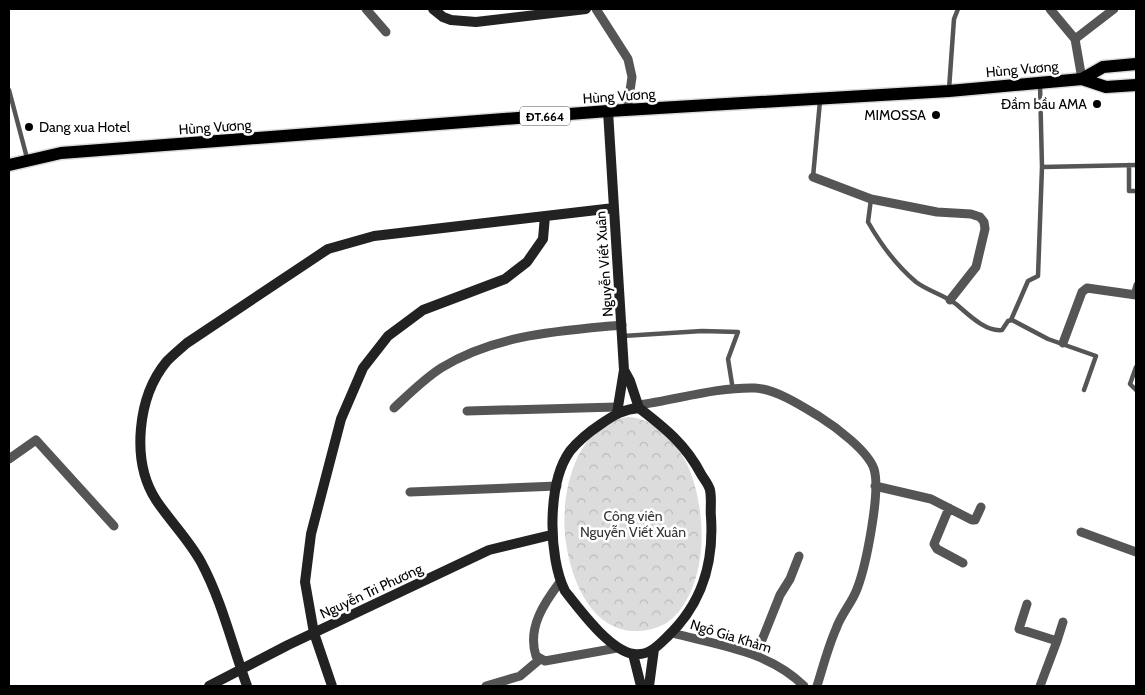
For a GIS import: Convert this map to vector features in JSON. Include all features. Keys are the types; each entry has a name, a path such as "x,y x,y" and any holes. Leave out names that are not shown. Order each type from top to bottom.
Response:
{"main road":[{"name":"Hùng Vương","path":"1082,79 1103,67 1136,64"},
{"name":"Hùng Vương","path":"9,165 62,153 608,112 949,90 1082,79 1106,87 1136,85"}],"street":[{"path":"366,9 386,32"},
{"path":"433,9 443,17 461,22 476,22 532,12 586,9"},
{"path":"596,9 628,59 632,77 628,111"},
{"path":"1050,9 1075,39 1082,79"},
{"path":"1075,39 1114,9"},
{"name":"Nguyễn Viết Xuân","path":"608,112 623,336 624,370 617,410"},
{"path":"813,177 871,199 937,212 971,214 980,217 984,229 976,267 950,300"},
{"path":"247,686 215,591 200,560 156,499 143,473 140,430 149,394 166,362 187,343 328,249 374,236 614,208"},
{"path":"332,686 314,633 305,582 311,534 341,419 363,368 388,336 423,310 505,279 527,262 543,239 545,216"},
{"path":"1063,343 1082,292 1087,288 1135,294"},
{"path":"394,408 433,374 470,353 510,339 537,333 622,325"},
{"path":"617,410 585,434 569,453 557,486 551,535 560,582 578,607 617,648 633,654 644,654 654,649 672,633 692,606 706,576 712,543 710,490 687,449 674,435 639,407 624,370"},
{"path":"467,411 617,410 753,388 766,390 830,423 868,458 874,471 875,486 872,528 859,583 834,632 817,686"},
{"path":"10,457 36,440 114,526"},
{"path":"410,492 557,486"},
{"path":"875,486 915,494 974,520 981,507"},
{"path":"949,508 934,544 937,549 963,563"},
{"path":"1080,532 1136,552"},
{"name":"Nguyễn Tri Phương","path":"208,686 288,645 489,550 551,535"},
{"path":"756,655 780,595 790,579 799,556"},
{"path":"539,660 536,656 534,645 538,614 560,582"},
{"path":"1026,604 1019,629 1056,641"},
{"path":"1040,686 1063,622"},
{"name":"Ngô Gia Khảm","path":"672,633 756,655 783,669 804,686"},
{"path":"486,686 520,676 539,660 552,660 617,648"},
{"path":"649,686 654,649"},
{"path":"633,654 641,686"}],"lane":[{"path":"949,90 954,19 958,9"},
{"path":"871,199 868,222 895,260 916,281 950,300 974,320 996,330 1002,330 1011,320 1028,282 1038,276 1042,167 1040,83"},
{"path":"9,90 28,160"},
{"path":"813,177 821,98"},
{"path":"1042,167 1136,165"},
{"path":"1129,166 1129,191 1136,191"},
{"path":"1135,294 1136,284"},
{"path":"1011,320 1048,339 1096,356 1084,390"},
{"path":"623,336 702,331 738,332 728,359 733,390"},
{"path":"1136,367 1130,384 1136,390"}],"green space":[{"name":"Công viên Nguyễn Viết Xuân","path":"628,417 656,426 677,447 687,464 694,482 701,522 699,565 694,585 685,603 669,621 657,628 643,631 621,629 607,622 595,612 585,599 577,583 567,551 565,535 564,518 569,481 584,446 596,432 610,422"}],"place":[{"name":"Đầm bầu AMA","path":"1097,104"},
{"name":"MIMOSSA","path":"936,115"},
{"name":"Dang xua Hotel","path":"29,127"}]}
